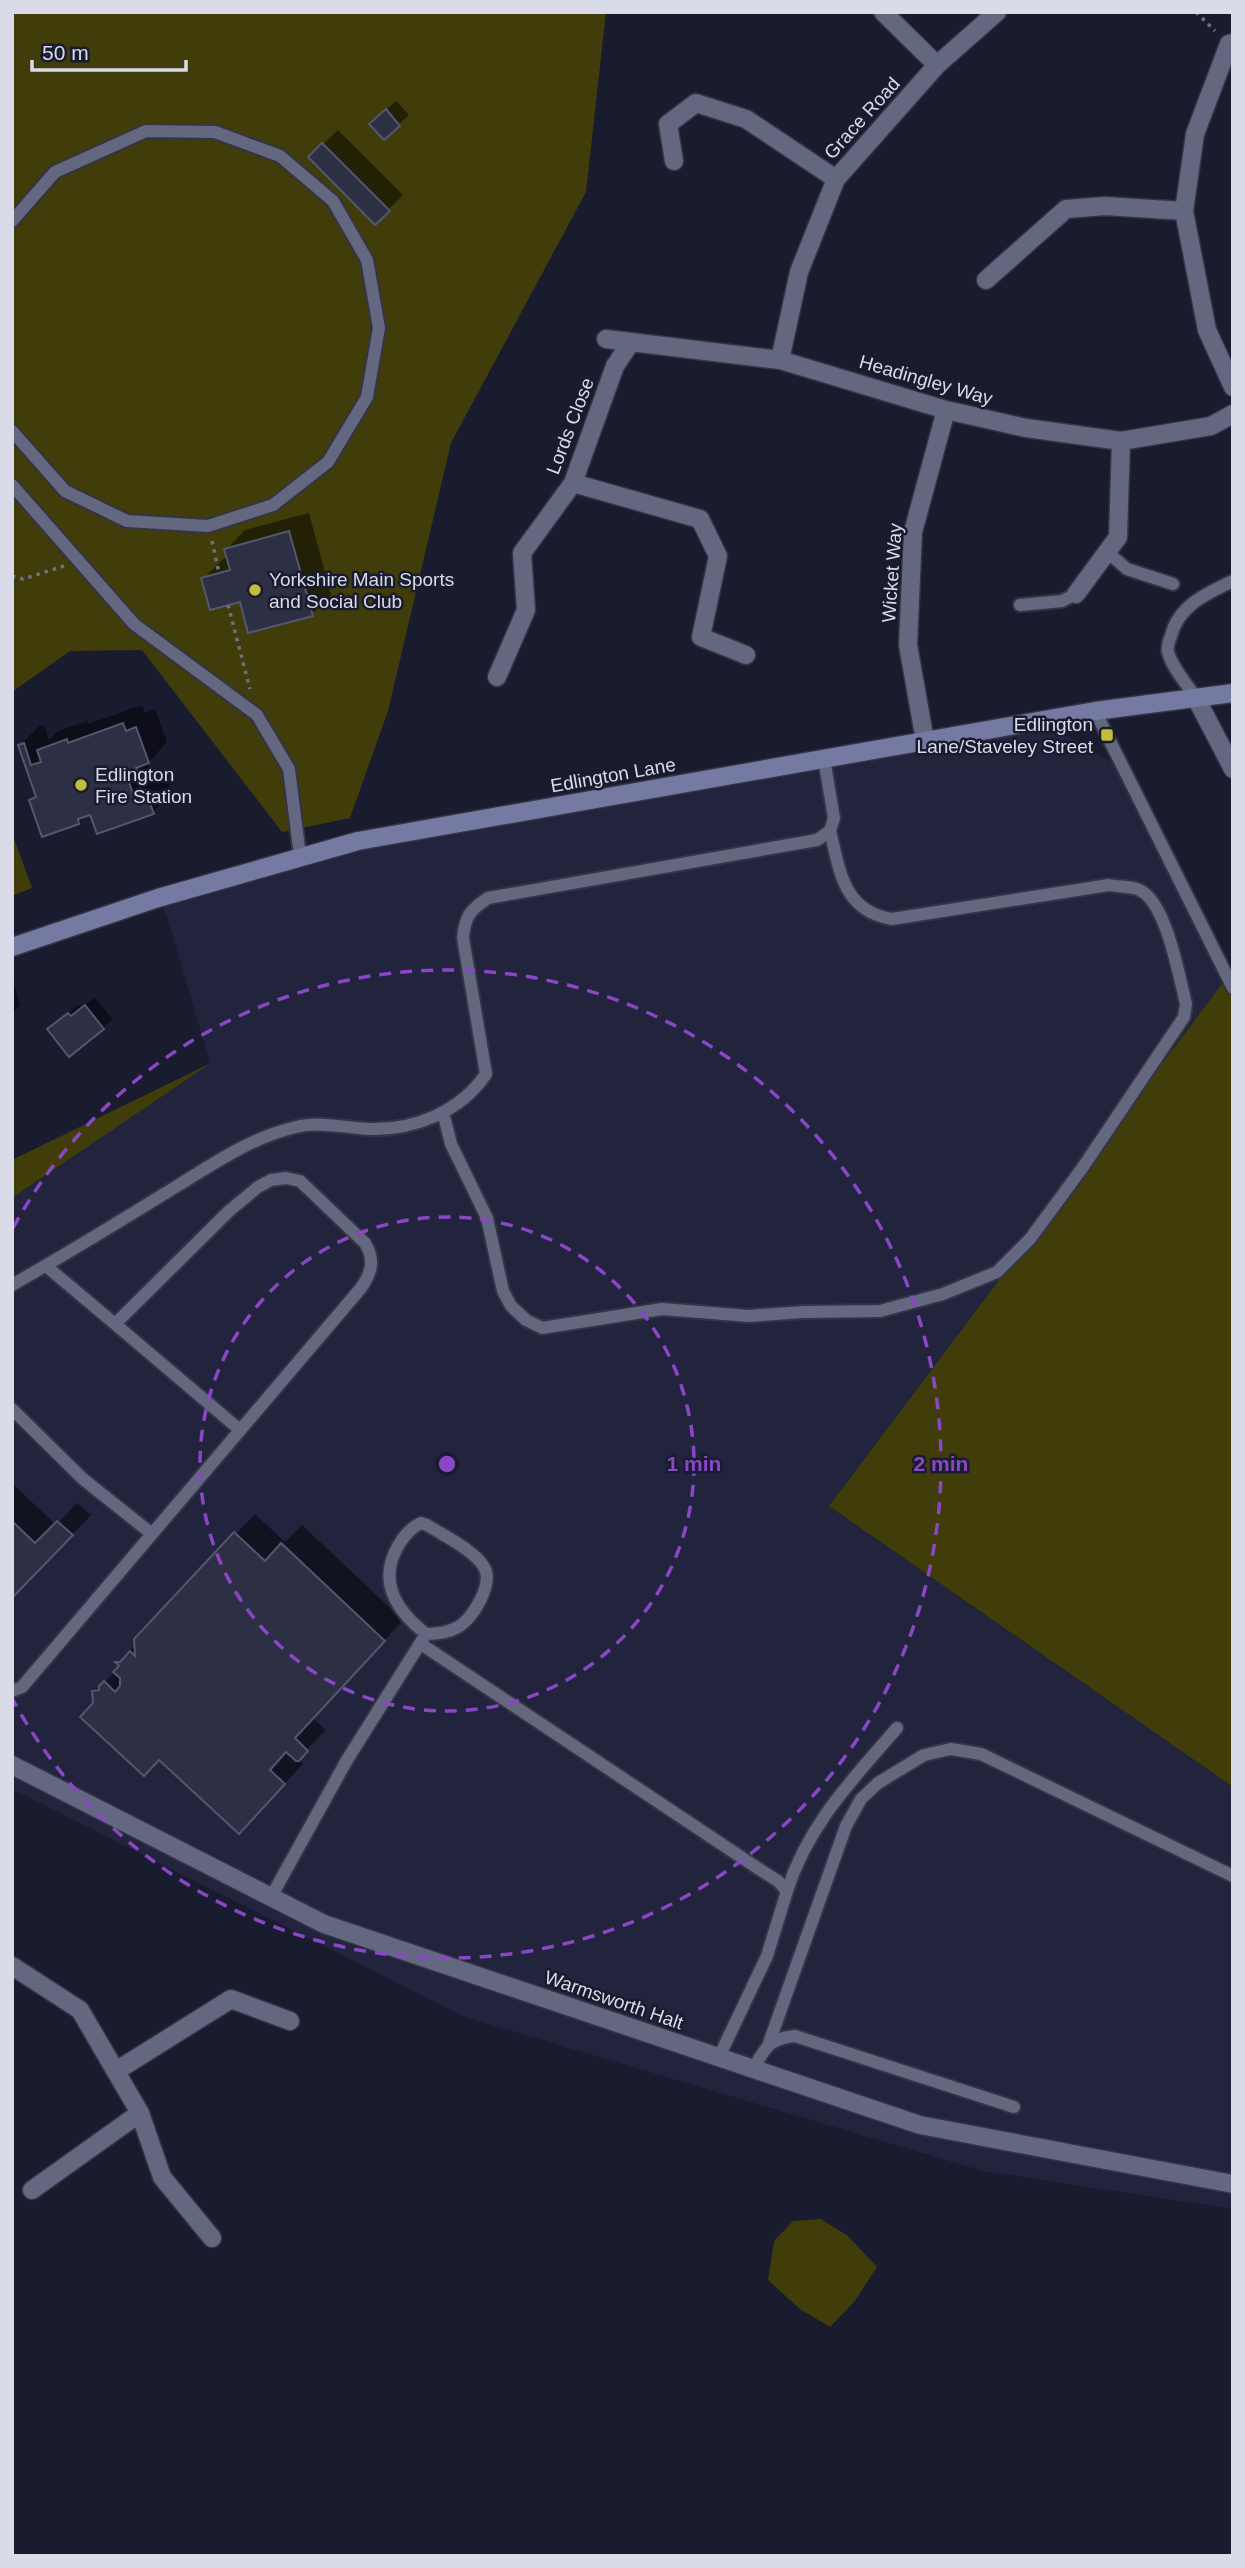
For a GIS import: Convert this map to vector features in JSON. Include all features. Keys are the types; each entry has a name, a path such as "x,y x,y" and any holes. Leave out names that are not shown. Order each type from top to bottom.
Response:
{"main road":[{"name":"Edlington Lane","path":"12,947 159,898 358,841 1095,711 1233,693"}],"street":[{"path":"883,12 937,65"},
{"name":"Grace Road","path":"780,360 799,272 836,179 937,65 997,12"},
{"path":"1231,44 1195,134 1184,211 1207,330 1233,387"},
{"path":"674,161 668,124 696,103 746,119 836,179"},
{"path":"986,280 1066,209 1105,206 1184,211"},
{"name":"Headingley Way","path":"606,340 780,360 946,410 1026,428 1121,441 1211,426 1233,414"},
{"name":"Lords Close","path":"497,677 526,610 522,552 573,483 615,366 631,342"},
{"name":"Wicket Way","path":"925,741 908,645 913,532 946,410"},
{"path":"1076,594 1118,537 1121,441"},
{"path":"573,483 700,519 718,556 701,637 746,655"},
{"path":"1196,698 1233,769"},
{"name":"Warmsworth Halt","path":"12,1765 324,1924 920,2125 1233,2184"},
{"path":"12,1966 80,2010 140,2113 162,2178 212,2238"},
{"path":"116,2071 231,1999 290,2021"},
{"path":"32,2190 140,2113"}],"lane":[{"path":"12,221 55,172 146,131 215,132 280,156 333,201 367,260 379,328 367,397 328,462 274,505 208,526 127,521 65,491 12,431"},
{"path":"12,485 134,624 257,715 289,769 300,856"},
{"path":"1107,552 1126,569 1173,584"},
{"path":"1196,698 1167,650 1172,631 1183,610 1211,591 1233,581"},
{"path":"1020,605 1062,601 1076,594"},
{"path":"1095,711 1233,988"},
{"path":"443,1112 451,1144 487,1218 503,1291 511,1306 526,1320 542,1328 662,1310 749,1316 880,1311 943,1294 997,1272 1030,1239 1083,1167 1184,1017 1186,1004 1161,915 1151,899 1139,889 1109,886 892,919 865,911 851,898 841,877 830,831 834,818 824,759"},
{"path":"12,1285 250,1142 296,1126 372,1129 407,1126 443,1112 466,1096 486,1074 463,938 465,920 470,910 488,898 817,840 830,831"},
{"path":"12,1691 22,1687 361,1288 372,1264 371,1252 300,1181 286,1178 271,1180 229,1211 115,1324"},
{"path":"47,1266 240,1430"},
{"path":"12,1409 83,1479 152,1534"},
{"path":"271,1897 353,1750 424,1639 460,1626 482,1598 487,1578 486,1570 479,1560 427,1525 421,1524 407,1532 399,1543 389,1569 389,1578 393,1597 424,1639 760,1868 787,1891"},
{"path":"719,2057 767,1956 794,1867 830,1805 897,1728"},
{"path":"753,2069 769,2043 846,1826 861,1799 878,1783 924,1755 951,1749 981,1754 1233,1876"},
{"path":"769,2043 778,2038 794,2036 1014,2107"}],"path":[{"path":"1196,12 1231,44"},
{"path":"208,526 219,573"},
{"path":"12,576 23,579 78,561"},
{"path":"228,605 257,715"}],"shaded area":[{"path":"12,12 606,12 586,192 451,443 388,711 350,818 282,832 142,650 70,651 12,692"},
{"path":"1042,720 1126,771 1228,976 829,1506 1233,1787 1233,2209 983,2171 465,2017 12,1789 12,1198 210,1063 167,916 158,898 276,863"},
{"path":"12,833 32,888 12,896"},
{"path":"1228,976 1233,985 1233,1787 829,1506"},
{"path":"211,1063 12,1198 12,1160"},
{"path":"821,2219 848,2236 877,2267 854,2302 830,2327 800,2309 768,2280 774,2241 793,2221"}],"building":[{"path":"386,109 400,126 384,140 369,124"},
{"path":"322,143 390,211 375,225 308,157"},
{"name":"Yorkshire Main Sports and Social Club","path":"289,531 313,616 248,633 240,602 210,610 201,578 230,570 224,549"},
{"name":"Edlington Fire Station","path":"123,723 126,731 136,727 149,763 136,768 139,775 128,779 133,794 145,790 154,814 97,834 90,815 78,819 79,824 42,837 29,800 36,797 18,745 24,743 31,765 41,762 37,750 67,739 68,743"},
{"path":"85,1005 104,1029 69,1057 47,1029 68,1013 71,1016"},
{"path":"12,1521 35,1543 57,1521 73,1535 12,1598"},
{"path":"234,1532 265,1561 281,1543 385,1641 295,1738 308,1751 299,1761 286,1752 270,1770 285,1784 239,1834 159,1760 144,1776 80,1717 93,1703 92,1691 99,1690 104,1681 115,1692 120,1686 120,1678 113,1672 119,1666 115,1662 120,1662 130,1651 135,1656 134,1639"}],"place":[{"name":"Yorkshire Main Sports and Social Club","path":"255,590"},
{"name":"Edlington Lane/Staveley Street","path":"1107,735"},
{"name":"Edlington Fire Station","path":"81,785"}]}
